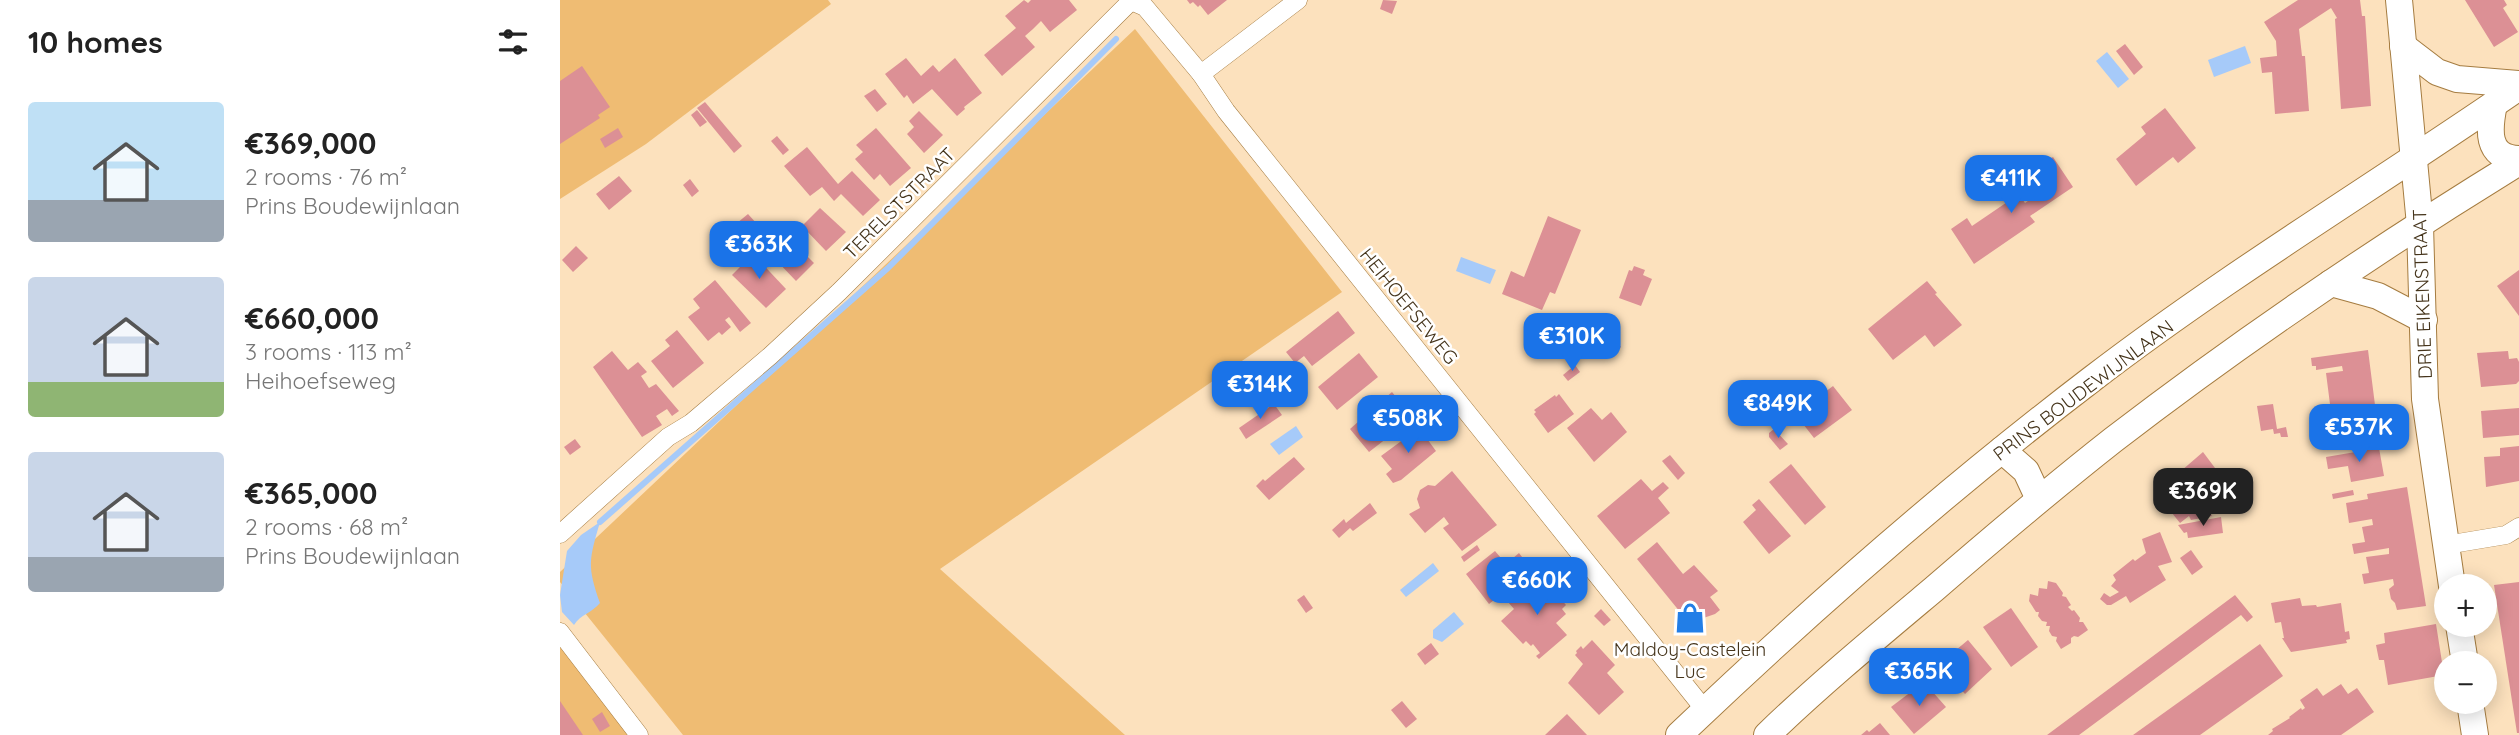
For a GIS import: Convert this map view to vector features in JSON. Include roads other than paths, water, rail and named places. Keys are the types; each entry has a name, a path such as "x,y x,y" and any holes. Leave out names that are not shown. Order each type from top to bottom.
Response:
{"main road":[{"name":"DRIE EIKENSTRAAT","path":"2399,0 2420,225 2425,399 2450,574"},
{"path":"2403,46 2437,72 2457,79 2519,85"},
{"name":"PRINS BOUDEWIJNLAAN","path":"1679,735 1838,589 2002,450 2093,378 2230,279 2519,85"},
{"path":"2494,104 2490,136 2495,148 2504,156 2519,161"},
{"path":"1767,735 1860,651 2039,499 2180,391 2331,284 2519,161"},
{"path":"2331,284 2378,296 2424,320"},
{"path":"2002,450 2026,471 2039,499"},
{"path":"2472,714 2475,735"}],"street":[{"path":"1201,74 1298,0"},
{"name":"HEIHOEFSEWEG","path":"1130,1 1145,7 1201,74 1234,122 1705,710"},
{"name":"TERELSTSTRAAT","path":"560,534 668,437 691,423 770,356 839,292 1053,81 1130,1"},
{"path":"2446,545 2506,536 2519,527"},
{"path":"560,632 639,735"}],"water":[{"path":"2245,46 2251,63 2214,77 2208,60"},
{"path":"2107,52 2129,79 2118,88 2096,61"},
{"path":"1461,257 1496,270 1490,284 1456,271"},
{"path":"1296,426 1303,437 1279,455 1270,444"},
{"path":"600,522 591,571 600,603 574,625 562,612 560,595 567,551 581,535"},
{"path":"1433,563 1439,571 1406,597 1400,590"},
{"path":"1454,612 1464,624 1442,642 1433,638 1433,630"}],"waterway":[{"path":"600,522 888,268 1116,39"}],"place":[{"name":"Maldoy-Castelein Luc","path":"1690,618"}]}
